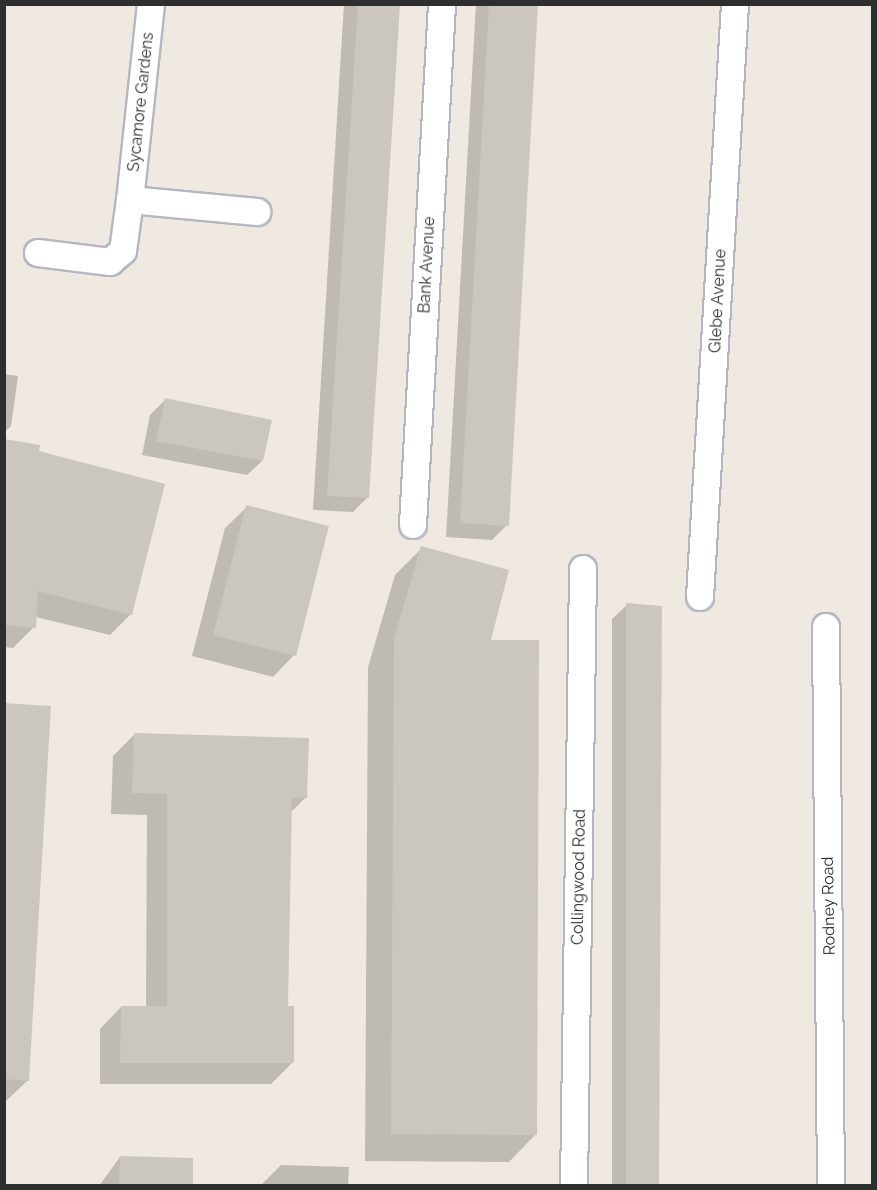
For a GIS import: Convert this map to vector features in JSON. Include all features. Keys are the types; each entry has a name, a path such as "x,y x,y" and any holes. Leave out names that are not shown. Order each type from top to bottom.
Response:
{"street":[{"name":"Sycamore Gardens","path":"38,253 110,262 123,251 152,4"},
{"name":"Bank Avenue","path":"413,525 442,4"},
{"name":"Glebe Avenue","path":"700,597 735,4"},
{"path":"130,200 256,212"},
{"name":"Collingwood Road","path":"574,1185 583,569"},
{"name":"Rodney Road","path":"826,627 831,1185"}],"building":[{"path":"358,4 400,4 369,498 327,496"},
{"path":"489,4 538,4 509,526 460,523"},
{"path":"165,398 272,420 263,461 156,441"},
{"path":"4,439 40,445 39,451 165,484 132,615 38,591 36,628 4,625"},
{"path":"246,505 329,526 296,656 213,635"},
{"path":"421,546 509,570 491,640 539,640 537,1135 391,1134 394,639"},
{"path":"626,603 662,606 659,1185 626,1185"},
{"path":"4,703 51,706 29,1081 4,1079"},
{"path":"134,733 309,738 307,798 292,798 288,1006 294,1006 294,1063 120,1063 121,1006 167,1006 167,794 132,793"},
{"path":"120,1156 193,1158 193,1185 119,1185"}]}
